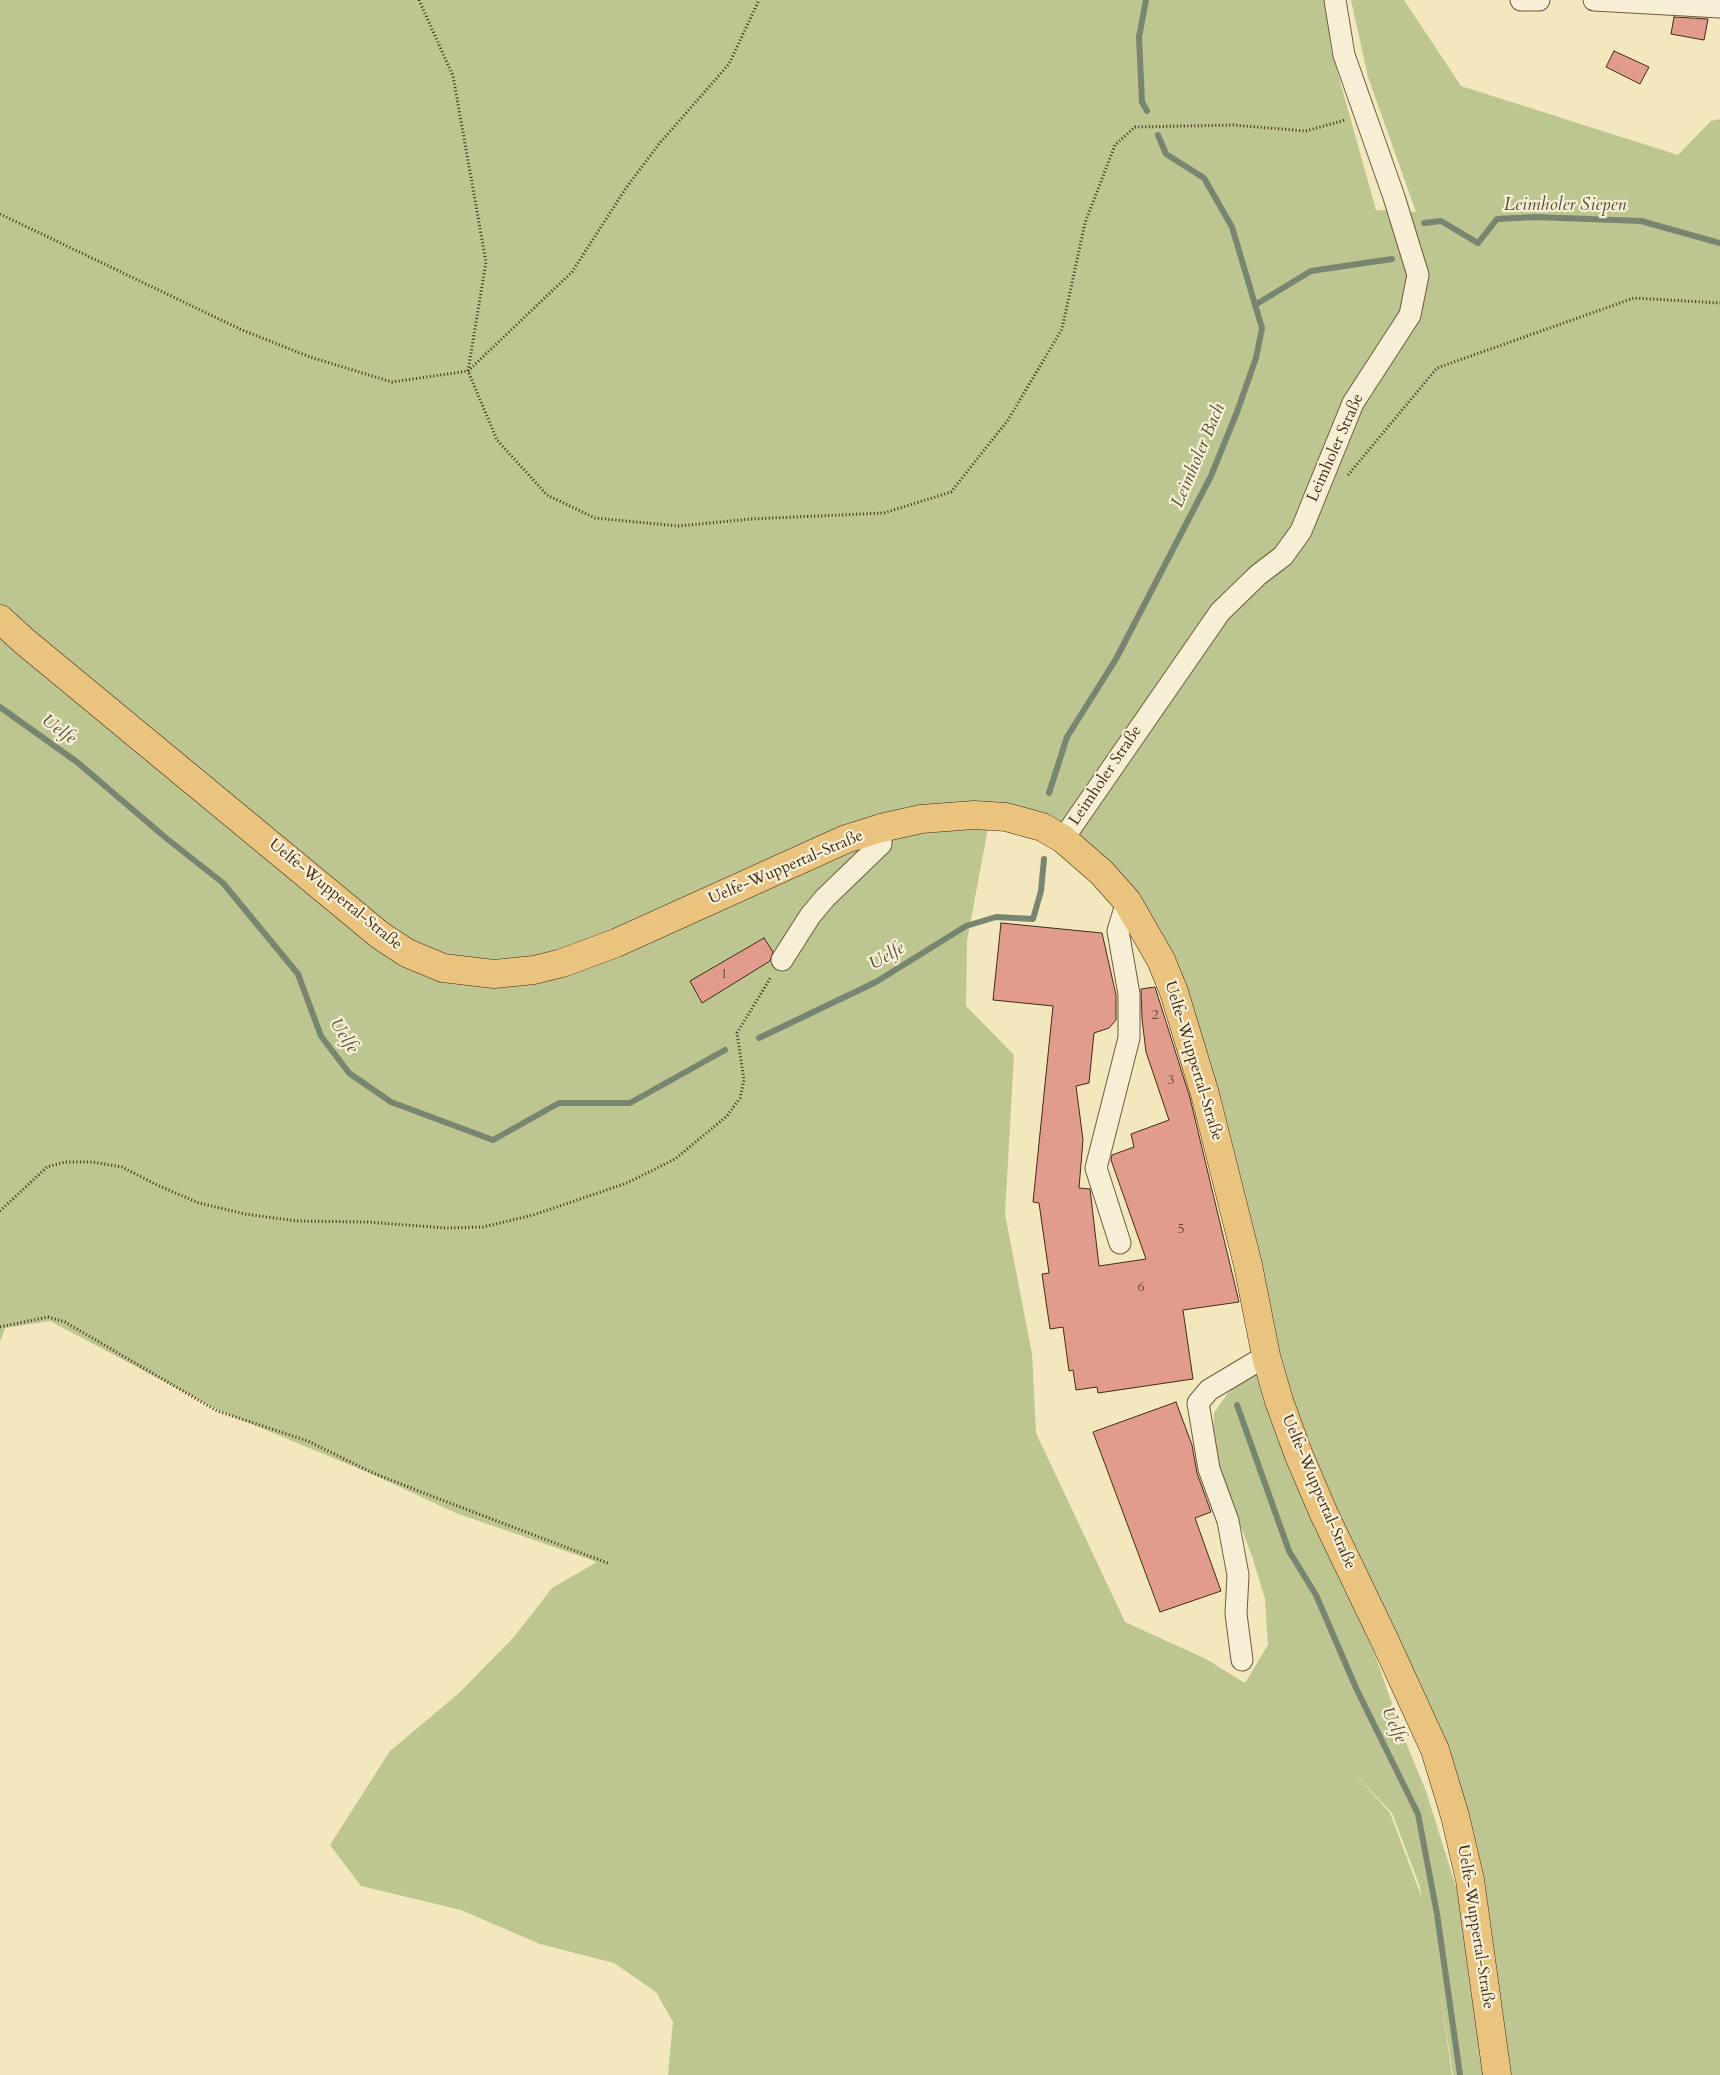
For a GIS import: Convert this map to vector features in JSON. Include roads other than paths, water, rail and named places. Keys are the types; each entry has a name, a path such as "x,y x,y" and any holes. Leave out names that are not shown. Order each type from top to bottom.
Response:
{"main road":[{"name":"Uelfe-Wuppertal-Straße","path":"0,619 24,641 381,936 408,953 444,968 494,974 534,970 562,964 616,942 846,839 881,828 921,819 974,815 1006,818 1042,827 1063,839 1101,872 1127,902 1161,960 1180,1010 1205,1094 1248,1265 1266,1356 1292,1435 1316,1497 1435,1750 1455,1816 1470,1880 1497,2075"}],"street":[{"name":"Leimholer Straße","path":"1063,839 1220,612 1258,576 1283,556 1301,531 1353,403 1410,314 1418,275 1394,196 1344,55 1336,0"},
{"path":"1521,0 1539,0"},
{"path":"1594,0 1720,7"},
{"path":"782,960 810,916 825,898 881,844 881,828"},
{"path":"1120,1243 1096,1168 1129,1038 1129,994 1118,931 1127,902"},
{"path":"1242,1660 1236,1614 1238,1575 1228,1521 1209,1469 1198,1403 1209,1390 1266,1356"}],"waterway":[{"path":"1146,0 1139,37 1142,102 1147,111"},
{"name":"Leimholer Bach","path":"1049,793 1067,737 1116,659 1211,476 1256,358 1262,328 1232,227 1204,178 1166,154 1158,135"},
{"name":"Leimholer Siepen","path":"1424,223 1441,221 1478,243 1497,219 1535,217 1641,221 1720,243"},
{"name":"Leimholer Siepen","path":"1255,305 1311,271 1392,259"},
{"name":"Uelfe","path":"0,707 77,762 166,838 223,883 298,974 321,1036 349,1073 391,1102 493,1140 559,1103 630,1103 725,1050"},
{"name":"Uelfe","path":"759,1038 876,982 966,926 996,917 1033,919 1041,891 1044,859"},
{"name":"Uelfe","path":"1237,1405 1289,1551 1316,1595 1356,1688 1418,1814 1437,1914 1460,2075"}]}
